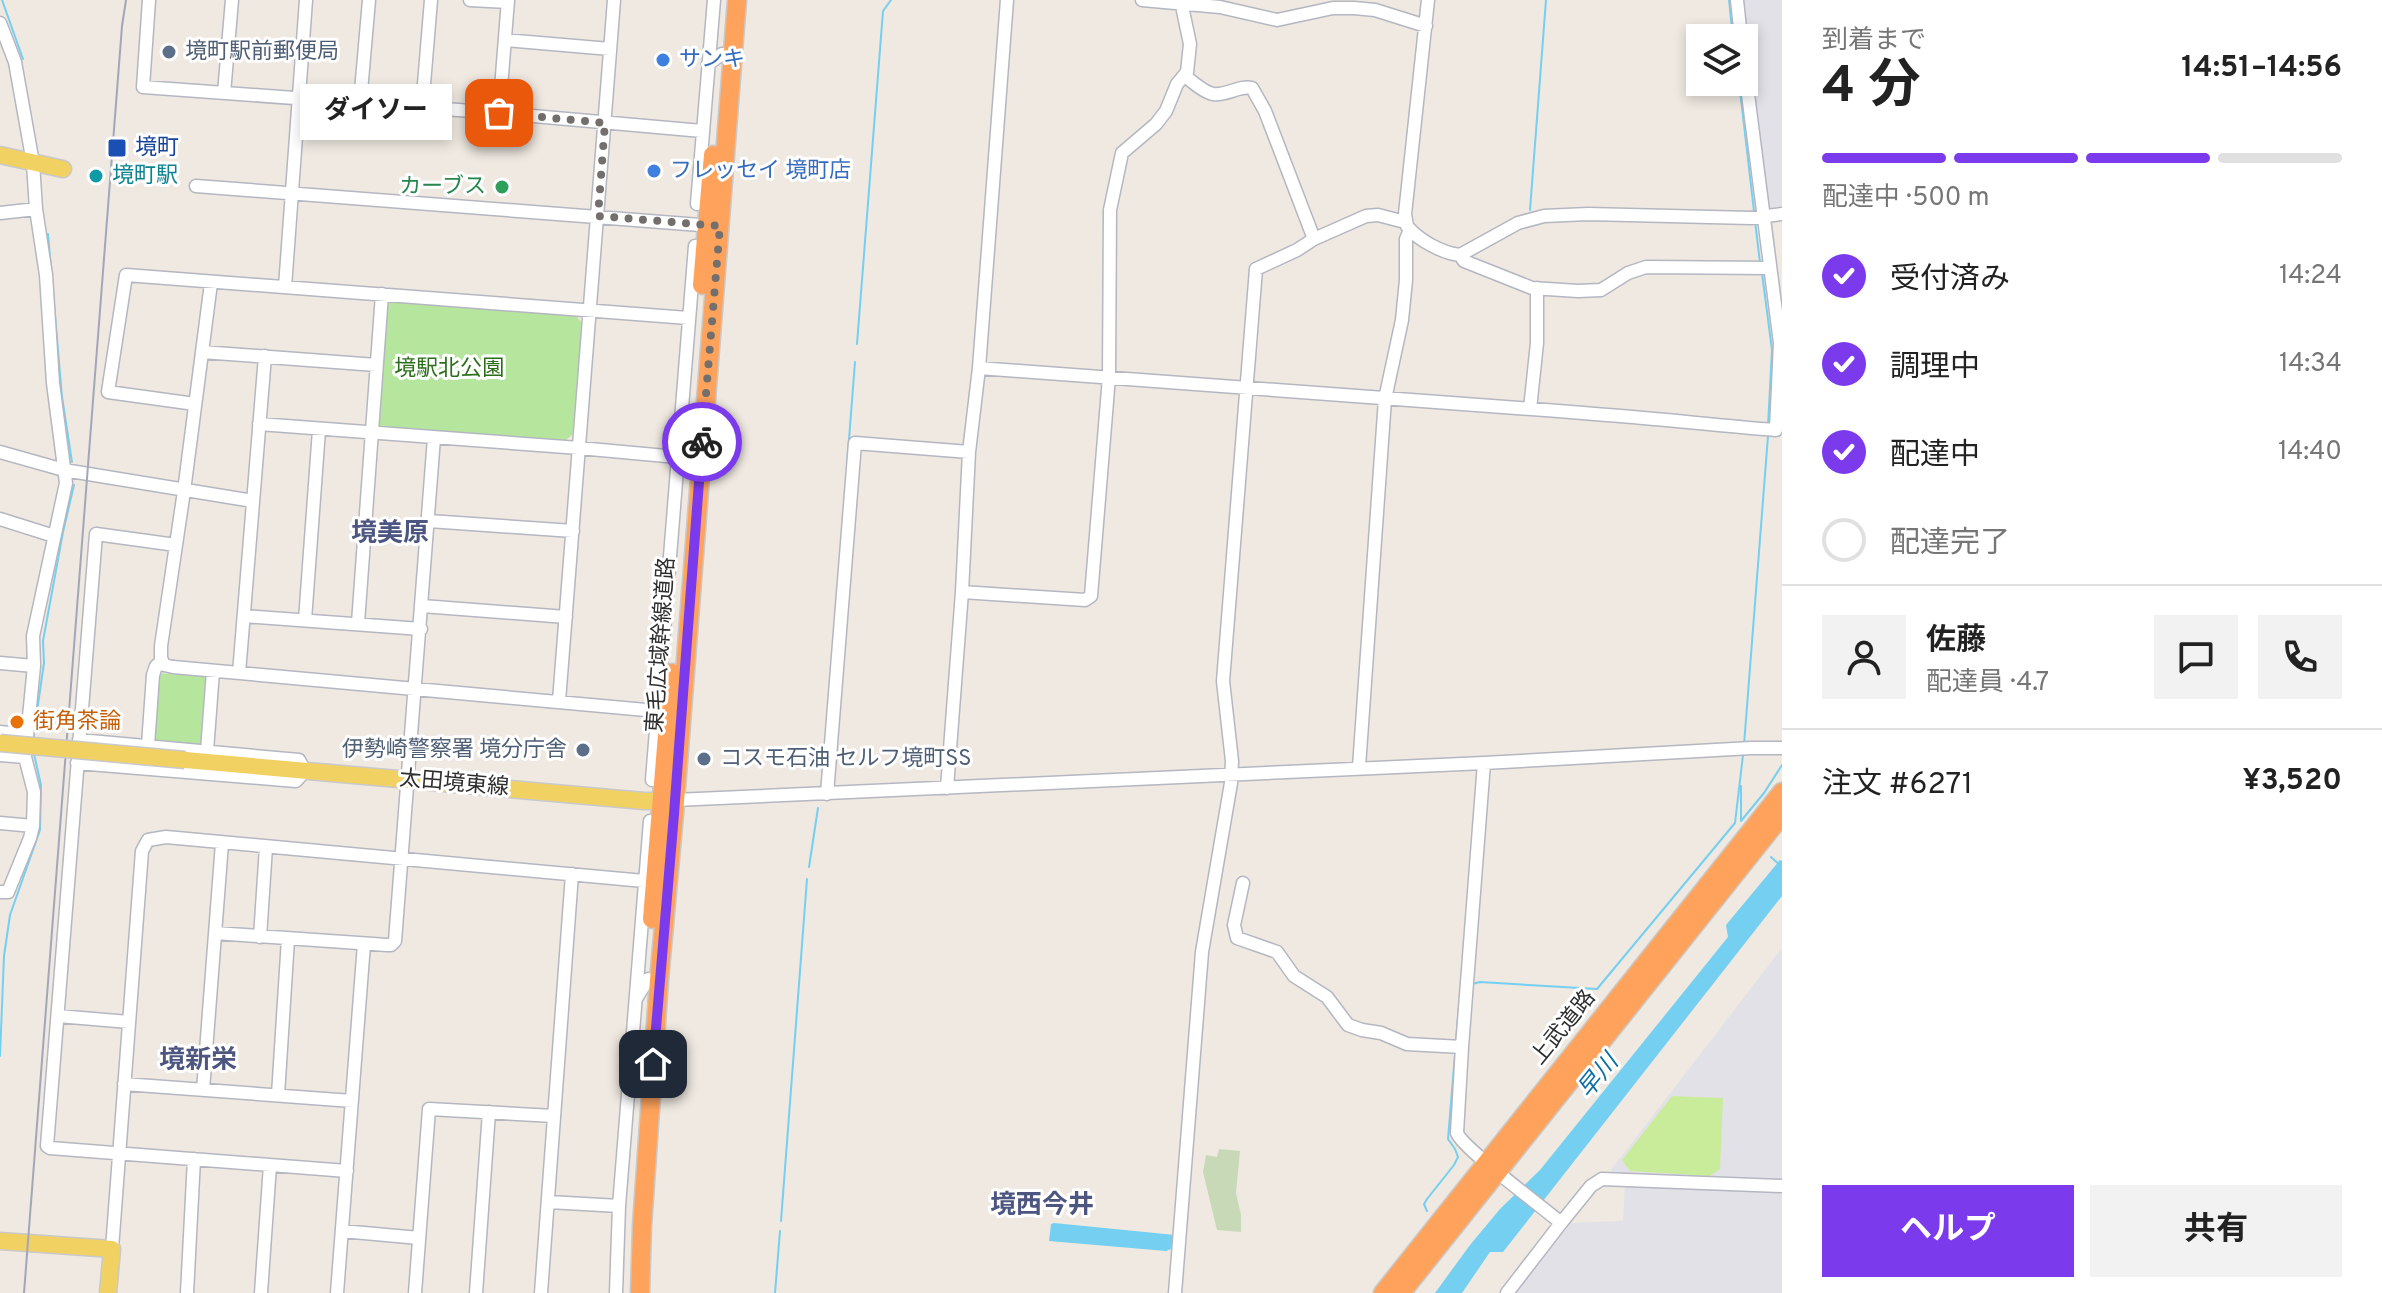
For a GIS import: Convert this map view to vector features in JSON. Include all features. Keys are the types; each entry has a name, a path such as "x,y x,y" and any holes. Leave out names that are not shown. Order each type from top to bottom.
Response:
{"highway":[{"name":"東毛広域幹線道路","path":"629,1293 648,979 668,801 690,368 713,226 706,157 715,59 725,0"},
{"name":"東毛広域幹線道路","path":"640,1293 668,801 713,226 737,0"},
{"name":"上武道路","path":"1383,1293 1497,1171 1782,792"},
{"name":"上武道路","path":"1401,1293 1782,815"}],"main road":[{"path":"0,155 63,169"},
{"name":"太田境東線","path":"0,743 668,801"},
{"path":"0,1241 112,1249 108,1293"}],"street":[{"path":"149,0 143,87 702,131"},
{"path":"224,93 232,0"},
{"path":"285,287 306,0"},
{"path":"360,103 369,0"},
{"path":"422,108 431,0"},
{"path":"470,0 508,1 499,113"},
{"path":"559,701 614,0"},
{"path":"697,204 706,157 702,131 715,59 714,0"},
{"path":"947,788 969,452 979,368 1007,0"},
{"path":"1142,0 1220,7 1277,20 1333,8 1354,8 1375,10 1426,26"},
{"path":"1359,767 1385,399 1402,320 1406,239 1428,0"},
{"path":"1737,0 1740,24"},
{"path":"962,592 1090,599 1109,377 1109,234 1118,162 1124,149 1162,117 1177,84 1189,68 1190,44 1183,11 1177,2"},
{"path":"0,892 8,892 33,826 34,792 25,757 34,666 33,636 66,483 53,383 46,275 36,209 39,165 15,62 1,29"},
{"path":"505,40 610,49"},
{"path":"1185,76 1211,94 1252,88 1265,111 1314,239"},
{"path":"979,368 1248,386 1776,430 1781,343 1757,217 1747,96"},
{"path":"196,186 713,226"},
{"path":"0,213 36,209"},
{"path":"1175,1293 1202,952 1231,774 1223,681 1256,269 1314,239 1373,215 1408,226 1421,239 1460,255 1518,223 1544,216 1757,217 1782,214"},
{"path":"652,780 677,457 690,368 688,318 695,246"},
{"path":"1460,255 1464,261 1537,288 1596,291 1646,267 1769,268"},
{"path":"195,404 108,392 126,275 688,318"},
{"path":"211,283 161,646 164,665 657,711"},
{"path":"1530,409 1537,343 1537,288"},
{"path":"358,623 382,294"},
{"path":"202,352 376,365"},
{"path":"239,673 265,356"},
{"path":"259,424 677,457"},
{"path":"305,620 319,430"},
{"path":"215,933 364,944 391,945 395,941 434,438"},
{"path":"827,794 855,443 969,452"},
{"path":"0,452 64,470 253,501"},
{"path":"0,519 54,536"},
{"path":"429,521 573,531"},
{"path":"176,545 96,534 47,1146 347,1171"},
{"path":"422,606 566,617"},
{"path":"244,616 421,629"},
{"path":"663,636 674,659"},
{"path":"148,745 153,675 162,661"},
{"path":"0,663 34,666"},
{"path":"207,751 213,671"},
{"path":"0,732 26,735"},
{"path":"77,763 296,781 305,771 299,760 79,740"},
{"path":"668,801 1782,748"},
{"path":"0,755 25,757"},
{"path":"1484,763 1458,1136 1561,1223"},
{"path":"616,1293 619,1206 650,821"},
{"path":"0,823 33,826"},
{"path":"112,1249 144,845 148,840 166,837 644,881"},
{"path":"203,1090 222,843"},
{"path":"260,937 266,847"},
{"path":"541,1293 572,874"},
{"path":"1243,883 1234,930 1240,941 1277,952 1294,976 1327,997 1348,1025 1381,1033 1407,1044 1462,1047"},
{"path":"1209,910 1236,913"},
{"path":"278,1095 288,939"},
{"path":"337,1293 364,944"},
{"path":"635,1000 648,979"},
{"path":"58,1016 129,1022"},
{"path":"124,1084 352,1101"},
{"path":"415,1293 429,1109 554,1116"},
{"path":"476,1293 489,1112"},
{"path":"187,1293 194,1159"},
{"path":"261,1293 270,1165"},
{"path":"1507,1293 1591,1186 1602,1179 1782,1186"},
{"path":"549,1202 619,1206"},
{"path":"342,1231 419,1238"}],"shaded area":[{"path":"1742,0 1782,0 1782,209 1773,210 1767,205 1754,96 1758,96 1758,24 1745,24"},
{"path":"1782,948 1782,1181 1613,1176 1611,1170"},
{"path":"1625,1184 1782,1189 1782,1293 1512,1293 1568,1223 1623,1221"}],"green space":[{"name":"境駅北公園","path":"386,304 576,316 582,323 573,434 566,440 377,427"},
{"path":"157,673 207,677 202,748 152,744"},
{"path":"1672,1096 1723,1098 1720,1169 1710,1176 1630,1171 1622,1160"},
{"path":"1219,1149 1240,1151 1236,1193 1241,1232 1217,1230 1203,1172 1206,1155 1217,1157"}],"water":[{"path":"1780,860 1782,896 1503,1252 1490,1252 1462,1293 1435,1293 1470,1245 1500,1209 1540,1170 1728,937 1726,925"},
{"path":"1051,1224 1175,1235 1171,1249 1166,1251 1049,1241"}],"waterway":[{"path":"2,0 23,59"},
{"path":"857,344 883,11 891,0"},
{"path":"1530,210 1546,0"},
{"path":"1729,0 1732,24"},
{"path":"1741,96 1754,211"},
{"path":"1755,221 1760,263"},
{"path":"48,234 62,397 72,462"},
{"path":"1762,273 1772,350 1768,426"},
{"path":"847,465 855,362"},
{"path":"1744,745 1768,436"},
{"path":"33,739 44,663 43,641 74,485"},
{"path":"0,1056 4,956 10,915 40,830 41,785 34,754"},
{"path":"1472,984 1597,989 1735,823 1743,755"},
{"path":"1741,821 1782,765"},
{"path":"1741,786 1741,820"},
{"path":"809,867 818,808"},
{"path":"1771,857 1782,867"},
{"path":"781,1221 807,879"},
{"path":"1456,1040 1460,995"},
{"path":"1427,1211 1424,1204 1458,1157 1448,1139 1455,1054"},
{"path":"775,1293 780,1231"}],"railway":[{"path":"24,1293 126,0"}],"way so far":[{"path":"499,113 605,123 598,216 720,226 702,442"}],"place":[{"name":"境町駅前郵便局","path":"169,52"},
{"name":"サンキ","path":"663,60"},
{"name":"ダイソー","path":"499,113"},
{"name":"境町","path":"117,148"},
{"name":"フレッセイ 境町店","path":"654,171"},
{"name":"境町駅","path":"96,176"},
{"name":"カーブス","path":"502,187"},
{"name":"街角茶論","path":"17,722"},
{"name":"伊勢崎警察署 境分庁舎","path":"583,750"},
{"name":"コスモ石油 セルフ境町SS","path":"704,759"}],"district":[{"name":"境美原","path":"390,534"},
{"name":"境新栄","path":"198,1061"},
{"name":"境西今井","path":"1042,1206"}],"route":[{"path":"653,1064 702,442"}],"water label":[{"name":"早川","path":"1599,1077"}]}
